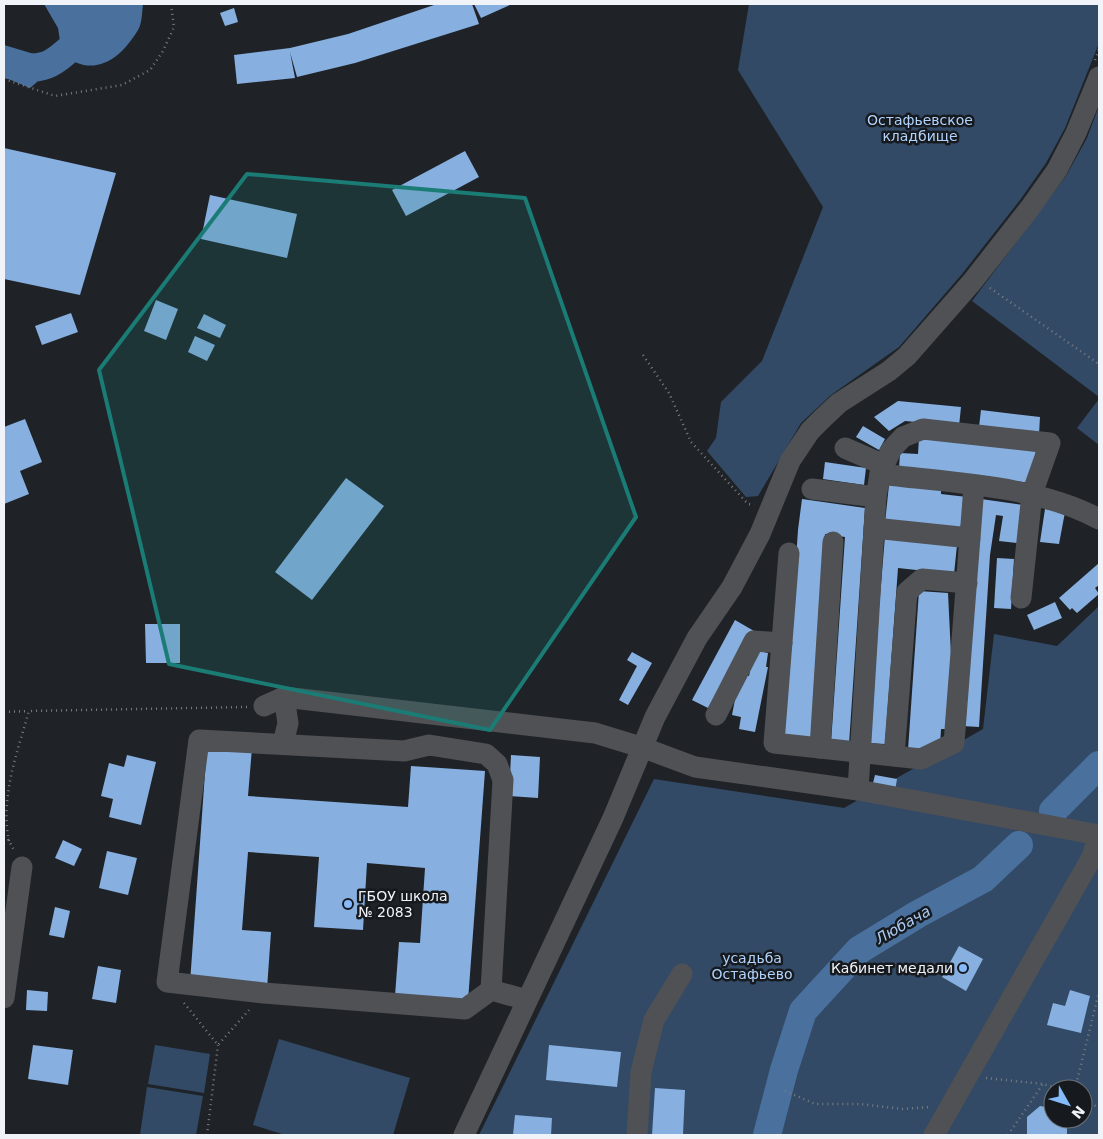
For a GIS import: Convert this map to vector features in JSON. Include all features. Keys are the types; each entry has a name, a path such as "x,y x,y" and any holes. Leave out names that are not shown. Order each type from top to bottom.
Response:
{"street":[{"path":"464,1135 644,748 655,717 698,638 732,587 760,534 790,460 824,416 839,403 907,356 972,282 1057,170 1076,133 1096,70"},
{"path":"858,790 876,497 882,469 891,450 903,437 923,429 1050,443 1032,494 1021,598"},
{"path":"845,448 882,469 974,486 1032,494 1077,507 1099,519"},
{"path":"789,553 774,743 922,759 954,742 974,486"},
{"path":"812,489 876,497"},
{"path":"874,528 970,538"},
{"path":"820,748 833,542"},
{"path":"894,756 907,592 922,579 967,583"},
{"path":"716,715 754,641 782,644"},
{"path":"283,744 288,723 284,697"},
{"path":"264,706 284,697 595,733 644,748 695,767 858,790 1099,835 1092,857 934,1135"},
{"path":"199,740 404,751 429,745 486,754 497,764 503,780 491,990 465,1009 264,993 167,982 199,740"},
{"path":"4,998 22,867"},
{"path":"637,1135 641,1072 654,1020 682,974"},
{"path":"491,990 527,1000"}],"path":[{"path":"4,79 55,96 122,85 150,70 162,51 174,27 171,4"},
{"path":"1096,70 1099,49"},
{"path":"984,284 1099,364"},
{"path":"644,355 669,393 691,442 748,504 755,505"},
{"path":"4,712 264,706"},
{"path":"9,841 5,823 9,781 29,712"},
{"path":"4,826 22,867"},
{"path":"4,837 9,841"},
{"path":"167,982 218,1045"},
{"path":"1077,1079 1099,992"},
{"path":"207,1135 218,1045 264,993"},
{"path":"967,1076 1043,1084 1008,1135"},
{"path":"785,1091 815,1104 860,1104 903,1109 951,1106"}],"highlighted area":[{"path":"247,174 525,198 636,517 490,730 169,664 99,370"}],"green space":[{"name":"Остафьевское кладбище","path":"749,4 1099,4 1099,43 1065,128 1046,163 1020,200 962,274 899,347 831,395 801,423 758,496 746,497 707,451 716,438 721,402 762,361 823,207 738,70"},
{"path":"1099,106 1099,397 972,301 1066,176 1087,138"},
{"path":"1099,399 1099,445 1077,428"},
{"name":"усадьба Остафьево","path":"1099,606 1099,1135 479,1135 654,779 844,808 983,729 994,634 1057,646"},
{"path":"279,1039 410,1078 393,1135 285,1135 253,1125"},
{"path":"155,1045 210,1054 204,1093 148,1084"},
{"path":"147,1087 203,1096 196,1135 140,1135"}],"shaded area":[{"path":"44,4 143,4 142,18 138,30 123,50 105,63 84,65 62,54 58,28"},
{"path":"4,45 34,54 46,66 37,82 30,88 4,77"}],"building":[{"path":"437,4 472,4 479,24 355,63 297,77 290,52 295,78 237,84 234,55 290,48 348,34"},
{"path":"474,4 512,4 481,18"},
{"path":"234,8 238,22 225,26 220,13"},
{"path":"4,148 116,173 80,295 4,279"},
{"path":"465,151 479,177 406,216 392,190"},
{"path":"210,195 297,214 287,258 201,239"},
{"path":"156,300 178,309 166,340 144,331"},
{"path":"71,313 78,332 42,345 35,326"},
{"path":"204,314 226,325 220,338 197,328"},
{"path":"195,336 215,345 207,361 188,352"},
{"path":"898,401 961,407 959,426 905,421 889,431 874,417"},
{"path":"981,410 1040,417 1039,434 979,427"},
{"path":"25,419 42,462 20,471 29,494 4,504 4,427"},
{"path":"863,426 885,439 879,450 856,437"},
{"path":"919,438 1036,450 1033,483 899,469 900,453 918,454"},
{"path":"825,462 866,468 864,485 823,479"},
{"path":"346,478 384,506 312,600 275,572"},
{"path":"889,485 941,490 941,494 967,497 960,529 885,523"},
{"path":"802,499 865,508 849,744 831,743 845,537 825,534 811,739 784,737 798,530"},
{"path":"981,499 1023,505 1017,543 999,541 1003,516 996,515 990,555 979,727 962,726"},
{"path":"1045,509 1065,512 1059,544 1040,542"},
{"path":"885,536 957,545 954,574 898,568 885,744 868,743"},
{"path":"997,558 1014,559 1011,609 994,608"},
{"path":"1099,563 1099,585 1095,588 1099,594 1077,613 1072,608 1070,610 1059,598"},
{"path":"919,591 948,593 951,655 946,729 941,729 940,746 908,750"},
{"path":"1055,602 1062,618 1034,630 1027,615"},
{"path":"735,620 754,631 708,708 692,700"},
{"path":"145,624 180,624 180,663 146,663"},
{"path":"754,650 768,653 766,667 768,667 755,732 739,729 741,717 732,715 740,674 749,676"},
{"path":"632,652 652,663 628,705 619,700 637,666 627,660"},
{"path":"207,745 252,748 248,796 408,807 411,766 485,771 468,1001 395,996 399,942 420,943 425,868 367,863 363,930 314,927 319,857 248,852 242,930 271,932 267,989 190,983"},
{"path":"127,755 156,762 141,825 109,817 113,799 101,796 109,763 124,767"},
{"path":"511,755 540,757 538,798 509,796"},
{"path":"875,775 897,779 895,791 872,787"},
{"path":"63,840 82,849 74,866 55,858"},
{"path":"107,851 137,858 128,895 99,888"},
{"path":"55,907 70,911 64,938 49,935"},
{"name":"Кабинет медали","path":"959,946 983,959 966,991 942,977"},
{"path":"98,966 121,970 116,1003 92,999"},
{"path":"27,990 48,992 47,1011 26,1010"},
{"path":"1070,990 1090,996 1081,1033 1047,1025 1053,1003 1065,1006"},
{"path":"33,1045 73,1050 68,1085 28,1079"},
{"path":"549,1045 621,1052 617,1087 546,1080"},
{"path":"655,1088 685,1090 683,1135 652,1135"},
{"path":"1040,1106 1043,1106 1043,1129 1067,1129 1067,1135 1027,1135 1027,1117"},
{"path":"515,1115 552,1118 551,1135 513,1135"}],"waterway":[{"name":"Любача","path":"4,64 33,68 51,63 69,49 87,30 97,12 98,4"},
{"name":"Любача","path":"1053,811 1099,765"},
{"name":"Любача","path":"767,1135 784,1070 803,1011 859,950 918,914 983,879 1019,845"}],"place":[{"name":"ГБОУ школа № 2083","path":"348,904"},
{"name":"Кабинет медали","path":"963,968"}]}
